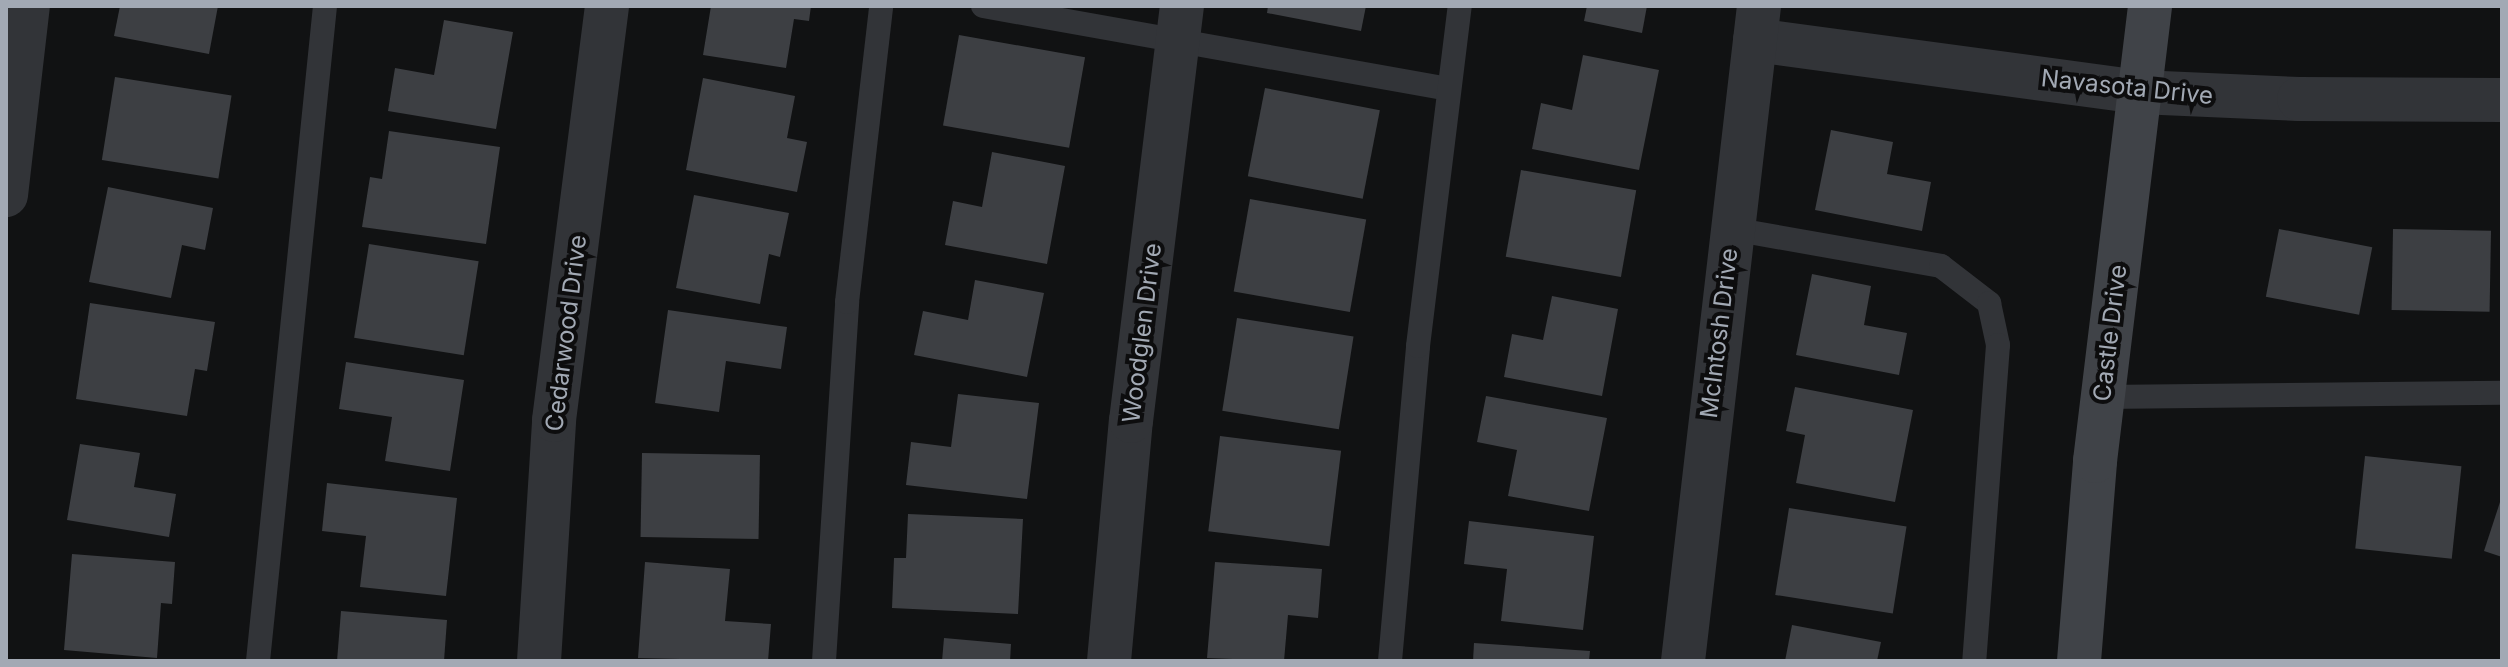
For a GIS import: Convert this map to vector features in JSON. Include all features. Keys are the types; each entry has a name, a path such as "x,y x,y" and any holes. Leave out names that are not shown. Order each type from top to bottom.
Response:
{"main road":[{"name":"Castle Drive","path":"2080,660 2103,397 2150,6"}],"street":[{"path":"6,195 28,6"},
{"name":"Cedarwood Drive","path":"539,661 554,420 607,6"},
{"name":"Woodglen Drive","path":"1109,661 1131,421 1180,22"},
{"name":"Navasota Drive","path":"1757,23 2139,92 2299,99 2502,100"},
{"name":"McIntosh Drive","path":"1683,661 1757,23"},
{"path":"2080,660 2093,661"}],"lane":[{"path":"258,661 325,6"},
{"path":"824,661 847,302 881,6"},
{"path":"983,6 1180,22 1449,89"},
{"path":"1390,661 1417,362 1460,6"},
{"path":"1732,229 1941,266 1989,303 1998,345 1974,661"},
{"path":"2103,397 2502,393"}],"building":[{"path":"120,6 218,6 209,54 114,36"},
{"path":"711,6 811,6 809,21 794,19 786,68 703,55"},
{"path":"1268,6 1366,6 1361,31 1267,13"},
{"path":"1587,6 1647,6 1642,33 1584,21"},
{"path":"444,20 513,32 496,129 388,111 395,68 434,75"},
{"path":"959,35 1085,57 1069,148 943,126"},
{"path":"1583,55 1659,70 1639,170 1532,149 1541,103 1572,110"},
{"path":"115,77 232,95 218,178 102,160"},
{"path":"703,78 795,96 787,138 807,142 797,192 686,170"},
{"path":"1265,88 1380,110 1363,199 1248,176"},
{"path":"1831,130 1893,142 1887,174 1931,182 1922,231 1815,210"},
{"path":"389,131 500,147 486,244 362,227 370,177 382,179"},
{"path":"992,152 1065,166 1047,264 945,245 953,201 982,207"},
{"path":"1521,170 1636,190 1621,277 1506,257"},
{"path":"108,187 213,208 205,250 182,245 171,298 89,282"},
{"path":"694,195 789,213 780,257 769,254 760,304 676,288"},
{"path":"1250,199 1366,219 1350,312 1234,292"},
{"path":"2279,229 2372,247 2359,315 2266,297"},
{"path":"2393,229 2491,231 2490,312 2392,310"},
{"path":"369,244 479,261 464,355 354,338"},
{"path":"1812,274 1871,286 1864,325 1907,333 1899,375 1796,355"},
{"path":"975,280 1044,293 1027,377 914,355 923,311 968,320"},
{"path":"1552,296 1618,309 1602,396 1504,377 1512,334 1543,340"},
{"path":"90,303 215,322 207,371 195,369 187,416 76,399"},
{"path":"668,310 787,327 781,369 726,361 719,412 655,403"},
{"path":"1237,318 1354,336 1339,429 1222,411"},
{"path":"346,362 464,380 450,471 385,461 392,417 339,409"},
{"path":"1795,387 1913,410 1895,502 1796,483 1805,435 1786,431"},
{"path":"958,394 1039,403 1027,499 906,485 911,442 951,447"},
{"path":"1486,396 1607,418 1589,511 1508,496 1517,450 1477,442"},
{"path":"1220,436 1341,451 1329,546 1208,531"},
{"path":"80,444 140,453 134,487 176,494 169,537 67,520"},
{"path":"642,453 760,455 759,539 641,537"},
{"path":"2365,456 2461,466 2452,559 2355,548"},
{"path":"327,483 457,498 446,596 360,587 366,536 322,531"},
{"path":"2502,499 2502,557 2484,551"},
{"path":"1789,508 1907,527 1893,614 1775,595"},
{"path":"908,514 1023,519 1018,614 892,608 894,558 906,558"},
{"path":"1469,521 1594,536 1583,630 1501,621 1507,569 1464,564"},
{"path":"72,554 175,562 172,604 161,603 157,658 64,650"},
{"path":"645,562 730,569 725,621 771,624 768,661 638,658"},
{"path":"1215,562 1322,569 1318,618 1288,615 1284,661 1207,658"},
{"path":"341,611 447,620 444,661 337,661"},
{"path":"1792,625 1881,642 1877,661 1785,661"},
{"path":"944,638 1011,644 1010,661 942,661"},
{"path":"1474,643 1590,651 1589,661 1473,661"}]}
